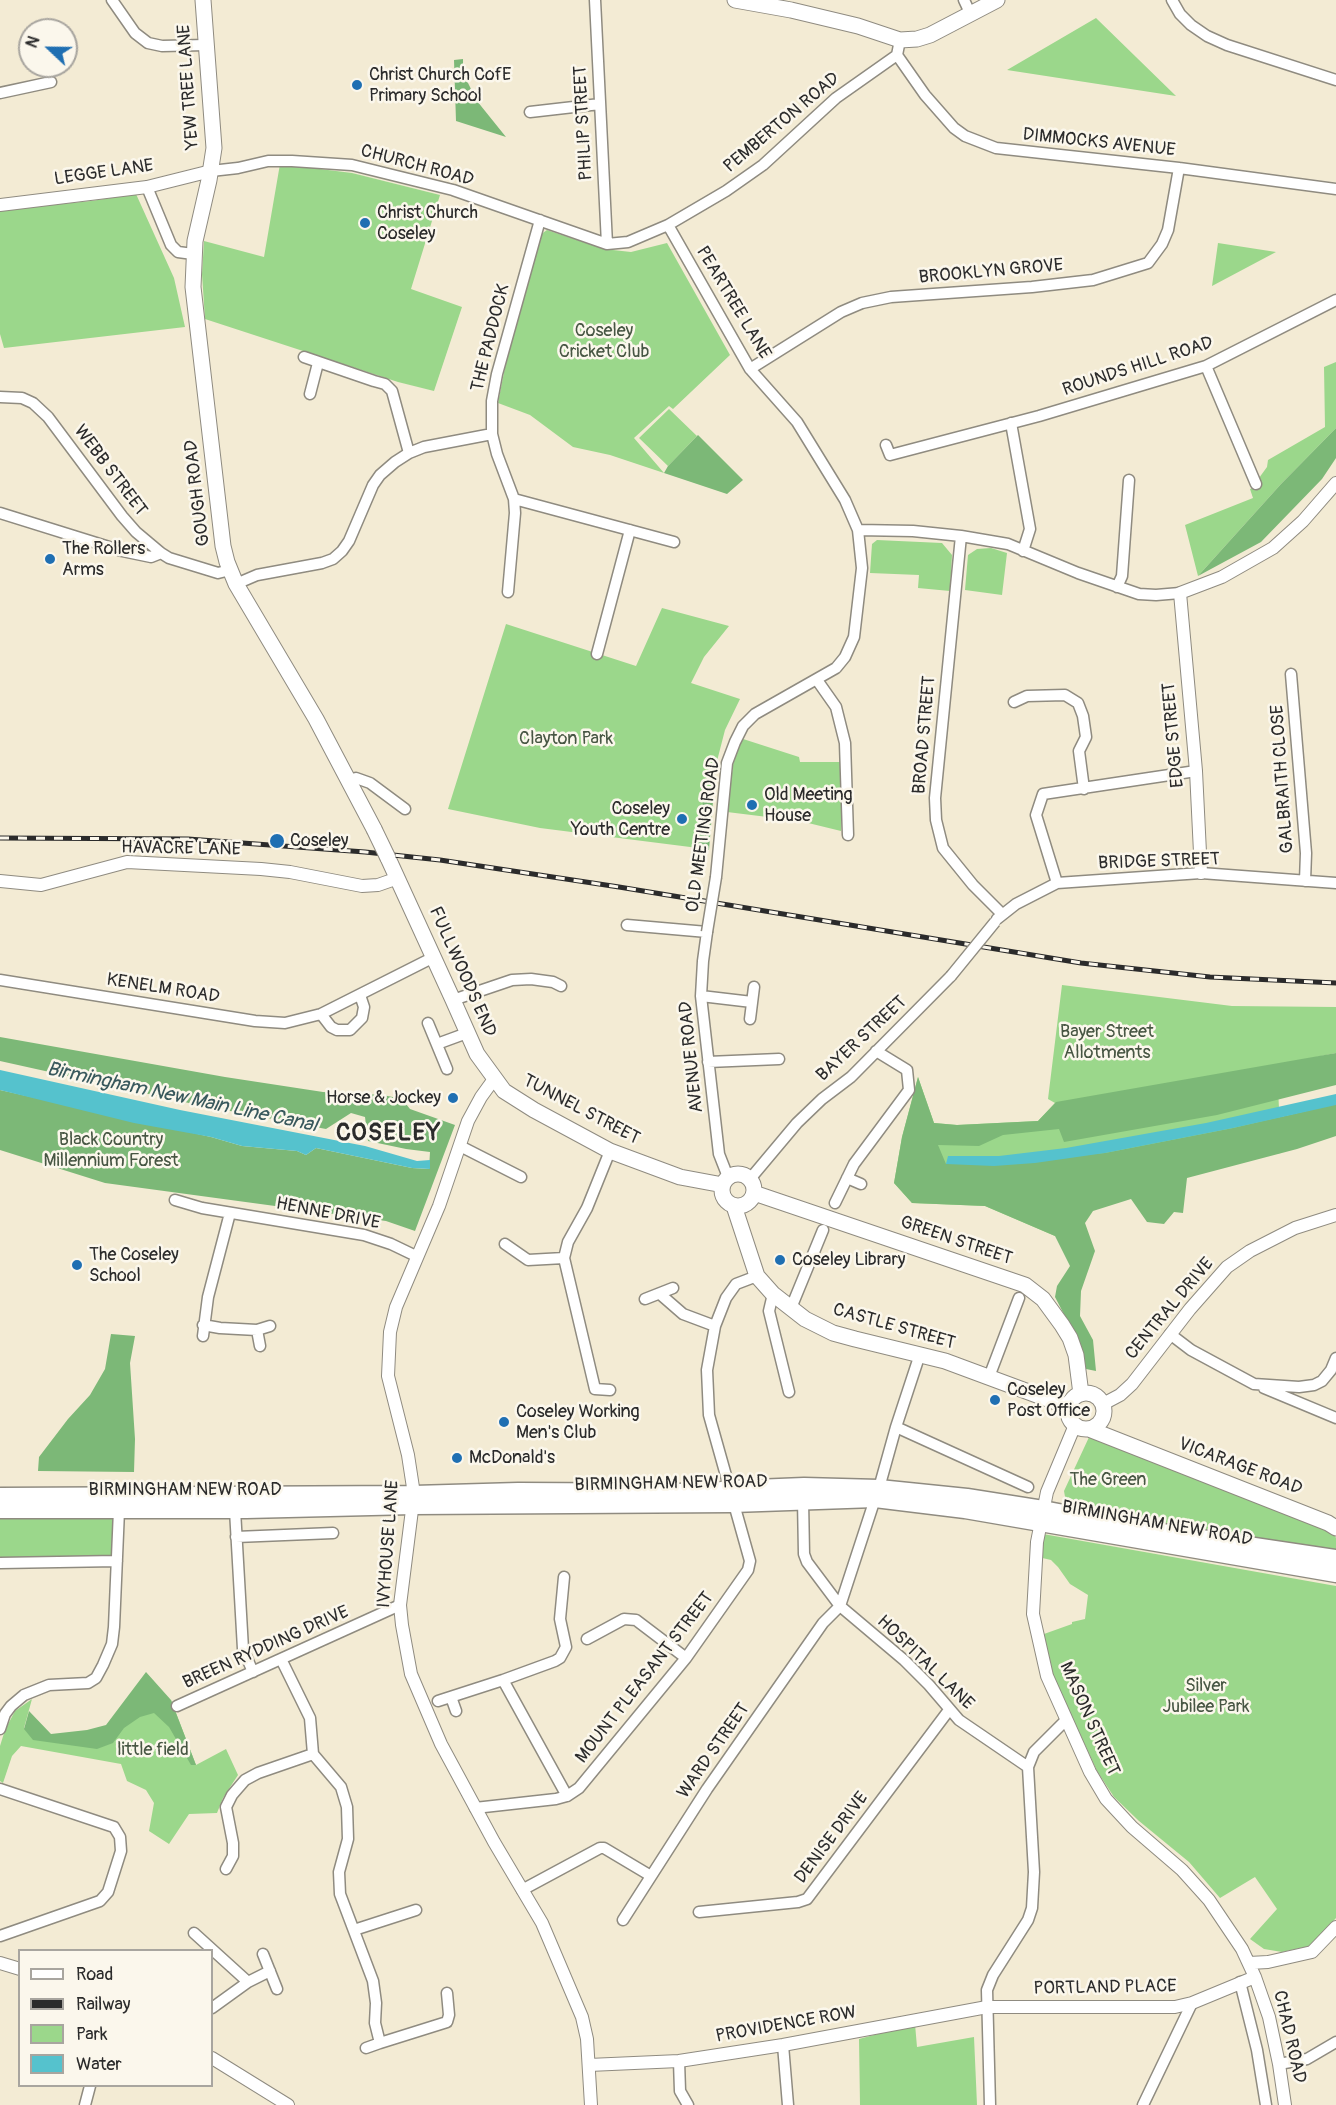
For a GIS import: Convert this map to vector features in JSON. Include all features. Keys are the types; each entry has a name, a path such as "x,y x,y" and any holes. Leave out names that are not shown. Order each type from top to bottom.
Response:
{"highway":[{"name":"BIRMINGHAM NEW ROAD","path":"731,1496 804,1486 877,1493 965,1510 1042,1516 1336,1558"},
{"name":"BIRMINGHAM NEW ROAD","path":"0,1496 119,1502 235,1502 413,1500 518,1491 706,1492 731,1496 803,1500 877,1493"},
{"name":"BIRMINGHAM NEW ROAD","path":"0,1510 119,1502"},
{"name":"BIRMINGHAM NEW ROAD","path":"1042,1516 1336,1574"}],"main road":[{"name":"YEW TREE LANE","path":"203,0 214,148 211,171"},
{"path":"739,0 858,26 898,48 971,15 997,0"},
{"name":"GOUGH ROAD","path":"211,171 196,230 193,254 195,309 223,546 233,577 279,653 349,780 398,879"},
{"name":"FULLWOODS END","path":"398,879 477,1054 494,1079"},
{"name":"TUNNEL STREET","path":"494,1079 504,1091 534,1110 610,1151 680,1177 725,1181 740,1174 752,1186"},
{"path":"725,1181 723,1195 726,1201 734,1206 746,1205 752,1186"},
{"name":"GREEN STREET","path":"752,1186 1025,1285 1043,1299 1070,1338 1076,1355 1081,1394"},
{"name":"CASTLE STREET","path":"734,1206 757,1276 773,1294 805,1319 833,1333 920,1354 1069,1407"},
{"path":"1081,1394 1093,1395 1103,1409 1096,1426 1082,1427 1069,1417 1069,1407 1073,1399 1081,1394"},
{"name":"VICARAGE ROAD","path":"1103,1409 1116,1434 1128,1445"},
{"name":"VICARAGE ROAD","path":"1082,1427 1336,1528"}],"street":[{"path":"112,0 135,33 148,43 162,46 206,45"},
{"name":"PHILIP STREET","path":"595,0 607,244"},
{"path":"964,0 971,15"},
{"path":"1172,0 1180,14 1207,36 1227,45 1336,80"},
{"name":"DIMMOCKS AVENUE","path":"898,48 941,115 965,136 996,148 1179,168 1336,189"},
{"name":"PEMBERTON ROAD","path":"607,244 628,242 668,225 726,191 763,165 837,98 898,48"},
{"path":"0,93 46,86"},
{"path":"536,108 600,104"},
{"name":"CHURCH ROAD","path":"211,171 268,161 352,165 453,190 607,244"},
{"name":"BROOKLYN GROVE","path":"750,369 841,312 862,303 891,297 1032,287 1093,280 1148,263 1156,254 1168,230 1179,168"},
{"name":"LEGGE LANE","path":"0,205 147,188 211,171"},
{"path":"147,188 171,245 178,252 193,254"},
{"name":"THE PADDOCK","path":"508,592 511,579 514,499 492,434 492,401 497,374 540,220"},
{"name":"PEARTREE LANE","path":"668,225 750,369 797,422"},
{"name":"ROUNDS HILL ROAD","path":"886,445 890,454 1011,423 1206,366 1336,300"},
{"path":"304,357 385,384 392,391 409,453"},
{"path":"310,394 318,363"},
{"path":"1206,366 1254,464 1256,484"},
{"name":"WEBB STREET","path":"0,397 22,398 33,403 48,417 122,516 136,532 161,553 169,558 233,577"},
{"name":"OLD MEETING ROAD","path":"707,932 716,877 728,764 743,726 766,707 836,668 854,637 862,568 858,530 845,500 797,422"},
{"path":"1011,423 1030,529 1023,550"},
{"path":"233,577 322,563 339,555 349,541 373,485 380,475 409,453 438,443 492,434"},
{"path":"1118,587 1122,576 1129,480"},
{"path":"858,530 913,531 1008,544 1139,594 1180,593 1222,577 1273,548 1303,521 1336,483"},
{"path":"514,499 675,542"},
{"path":"0,513 122,551 152,557 161,553"},
{"path":"597,654 630,530"},
{"name":"BROAD STREET","path":"961,536 935,798 936,820 943,848 998,918"},
{"path":"498,578 511,579"},
{"name":"EDGE STREET","path":"1180,593 1196,771 1201,873"},
{"name":"GALBRAITH CLOSE","path":"1291,674 1306,853 1305,881"},
{"path":"817,680 836,707 845,743 848,835"},
{"path":"1014,702 1027,696 1065,695 1078,703 1086,736 1079,751 1084,789"},
{"path":"1057,883 1036,815 1043,794 1196,771"},
{"path":"349,780 356,778 370,783 405,809"},
{"name":"HAVACRE LANE","path":"0,881 41,885 127,862 261,869 362,886 378,885 398,879"},
{"name":"BRIDGE STREET","path":"998,918 1057,883 1201,873 1336,883"},
{"name":"BAYER STREET","path":"752,1186 797,1123 822,1099 851,1077 951,976 998,918"},
{"path":"627,925 707,932"},
{"name":"AVENUE ROAD","path":"707,932 701,996 718,1154 725,1181"},
{"name":"KENELM ROAD","path":"0,980 255,1021 285,1023 321,1014 434,957"},
{"path":"453,999 512,980 531,979 552,982 561,986"},
{"path":"750,1019 754,987"},
{"path":"321,1014 331,1027 337,1030 350,1030 362,1018 364,1007 360,995"},
{"path":"701,996 752,1002"},
{"path":"428,1023 447,1069"},
{"path":"437,1044 467,1033"},
{"path":"835,1203 854,1164 909,1090 907,1070 876,1051"},
{"path":"708,1062 780,1059"},
{"name":"IVYHOUSE LANE","path":"494,1079 472,1113 439,1206 396,1306 390,1332 387,1360 389,1386 408,1455 413,1500 400,1605 411,1674 441,1744 542,1923 582,2017 587,2039 591,2105"},
{"path":"460,1146 521,1177"},
{"path":"610,1151 586,1208 568,1242 564,1258 596,1389 610,1390"},
{"path":"847,1178 861,1184"},
{"name":"HENNE DRIVE","path":"174,1200 230,1213 364,1235 416,1256"},
{"path":"230,1213 208,1297 203,1331 220,1328 256,1330 270,1326"},
{"name":"CENTRAL DRIVE","path":"1103,1409 1132,1384 1170,1334 1227,1267 1250,1251 1295,1228 1336,1215"},
{"path":"791,1308 823,1230"},
{"path":"510,1244 528,1260 564,1258"},
{"name":"MOUNT PLEASANT STREET","path":"567,1796 579,1788 686,1658 748,1570 750,1561 709,1415 706,1394 707,1370 715,1326 726,1298 736,1284 757,1276"},
{"path":"645,1299 673,1288"},
{"path":"660,1293 683,1314 715,1326"},
{"path":"773,1294 769,1311 789,1392"},
{"path":"989,1377 1019,1298"},
{"path":"256,1330 260,1346"},
{"path":"1170,1334 1191,1350 1254,1384 1336,1418"},
{"path":"840,1606 920,1354"},
{"path":"1254,1384 1299,1387 1314,1385 1322,1382 1336,1358"},
{"path":"896,1427 1028,1487"},
{"name":"MASON STREET","path":"1082,1427 1047,1492 1042,1516 1034,1578 1033,1614 1047,1676 1090,1772 1106,1799 1132,1827 1182,1870 1209,1900 1242,1949 1255,1977"},
{"name":"HOSPITAL LANE","path":"803,1500 804,1554 807,1562 840,1606 904,1660 959,1720 1028,1767"},
{"path":"0,1729 5,1714 24,1695 42,1687 88,1683 96,1678 106,1660 112,1644 114,1627 119,1502"},
{"path":"235,1502 243,1649 252,1672"},
{"path":"236,1537 333,1533"},
{"path":"0,1563 117,1561"},
{"path":"438,1701 555,1661 564,1653 566,1647 560,1618 564,1577"},
{"name":"BREEN RYDDING DRIVE","path":"177,1706 400,1605"},
{"name":"WARD STREET","path":"623,1920 714,1779 824,1623 840,1606"},
{"path":"587,1639 624,1619 636,1620 686,1658"},
{"path":"281,1659 310,1718 314,1754 341,1787 347,1808 348,1839 339,1872 340,1894 373,1981 376,2003 375,2023 380,2043"},
{"path":"476,1808 567,1796 503,1680"},
{"path":"451,1697 456,1711"},
{"name":"DENISE DRIVE","path":"699,1911 798,1902 807,1899 948,1710"},
{"path":"990,2105 987,1990 993,1975 1028,1920 1032,1908 1034,1872 1028,1767 1034,1752 1066,1720"},
{"path":"226,1869 232,1857 233,1843 226,1807 232,1795 245,1780 258,1773 314,1754"},
{"path":"0,1789 114,1827 120,1837 121,1851 108,1892 100,1901 0,1936"},
{"path":"522,1890 600,1848 604,1848 651,1876"},
{"path":"354,1930 416,1910"},
{"path":"1249,1963 1268,1962 1312,1952 1336,1927"},
{"path":"194,1933 204,1948"},
{"path":"263,1954 277,1989"},
{"path":"213,1955 248,1982"},
{"path":"0,1962 18,1968"},
{"path":"213,2007 248,1982 270,1971"},
{"name":"PORTLAND PLACE","path":"987,2007 1175,2007 1192,2003 1255,1977"},
{"name":"CHAD ROAD","path":"1255,1977 1269,2017 1285,2105"},
{"name":"CHAD ROAD","path":"1240,1982 1257,2050 1266,2105"},
{"path":"366,2048 447,2022 449,2015 447,1993"},
{"path":"1143,2105 1192,2003"},
{"name":"PROVIDENCE ROW","path":"589,2065 679,2061 987,2007"},
{"path":"1279,2064 1307,2059 1336,2042"},
{"path":"783,2044 788,2105"},
{"path":"213,2059 288,2105"},
{"path":"679,2061 680,2091 688,2105"},
{"path":"85,2105 90,2087"}],"green space":[{"path":"1096,18 1176,96 1007,70"},
{"path":"463,59 463,73 477,101 506,137 456,121 454,60"},
{"path":"280,164 352,173 440,195 411,289 462,307 434,391 398,382 205,319 202,274 204,241 264,257"},
{"path":"136,194 174,278 185,327 4,348 0,334 0,210"},
{"name":"Coseley Cricket Club","path":"547,230 604,249 631,252 667,243 730,355 673,409 669,406 634,438 664,473 610,455 573,447 530,415 498,403 514,321 540,235"},
{"path":"1218,243 1276,252 1212,286"},
{"path":"1336,362 1336,428 1281,484 1198,576 1185,525 1253,498 1250,489 1260,485 1259,478 1267,467 1268,460 1325,427 1324,367"},
{"path":"669,409 697,436 668,466 639,438"},
{"path":"1336,428 1336,458 1322,479 1261,542 1198,576 1281,484"},
{"path":"698,435 743,480 727,494 664,473"},
{"path":"877,540 942,543 952,555 950,591 918,588 919,575 870,573 872,544"},
{"path":"991,548 1007,553 1002,595 965,590 968,555 977,549"},
{"name":"Clayton Park","path":"662,608 729,626 704,657 691,683 740,699 725,730 717,761 706,849 540,828 448,809 506,624 636,666"},
{"path":"740,738 799,757 800,762 843,762 841,831 800,821 727,812 733,765"},
{"path":"714,789 709,850 694,847 705,792"},
{"name":"Bayer Street Allotments","path":"1062,985 1232,1006 1336,1007 1336,1053 1277,1065 1281,1153 1072,1183 1055,1236 985,1206 912,1203 894,1183 902,1137 918,1077 934,1123 957,1125 1038,1121 1055,1103 1048,1099"},
{"name":"Black Country Millennium Forest","path":"0,1037 323,1092 383,1095 402,1099 410,1109 455,1125 415,1231 386,1221 105,1183 0,1150 0,1090 242,1146 297,1151 306,1155 316,1148 412,1168 429,1169 430,1152 368,1141 365,1117 351,1113 326,1129 198,1105 0,1061"},
{"path":"1336,1053 1336,1085 1217,1115 1064,1142 1059,1129 1003,1135 979,1146 938,1145 946,1164 1105,1153 1233,1128 1336,1104 1336,1136 1297,1149 1187,1178 1183,1213 1174,1212 1164,1224 1147,1222 1131,1199 1093,1211 1085,1223 1095,1251 1081,1291 1080,1316 1093,1340 1096,1371 1086,1369 1082,1349 1055,1297 1057,1286 1070,1266 1055,1236 985,1206 912,1203 894,1183 902,1137 918,1077 934,1123 957,1125 1038,1121 1056,1102"},
{"path":"111,1334 135,1336 130,1363 135,1439 134,1472 38,1471 39,1457 90,1395 105,1369"},
{"name":"The Green","path":"1090,1435 1333,1532 1336,1538 1336,1551 1067,1508 1064,1491"},
{"path":"119,1510 117,1561 0,1563 0,1512"},
{"name":"Silver Jubilee Park","path":"1043,1534 1336,1586 1336,1918 1310,1946 1282,1952 1264,1949 1250,1939 1277,1909 1255,1877 1220,1898 1189,1862 1114,1797 1097,1771 1052,1673 1044,1634 1085,1619 1088,1595 1070,1584 1051,1560 1038,1557"},
{"path":"146,1672 171,1700 196,1765 191,1765 169,1727 154,1713 140,1717 124,1728 113,1743 97,1749 33,1740 24,1729 29,1711 51,1734 87,1730 106,1725"},
{"name":"little field","path":"32,1699 24,1728 33,1738 103,1744 142,1709 159,1707 171,1700 196,1765 226,1749 238,1775 223,1798 217,1813 189,1814 169,1844 149,1831 154,1803 146,1790 127,1781 121,1764 21,1746 12,1756 3,1783 0,1781 0,1746 5,1730 15,1711"},
{"path":"915,2024 917,2047 974,2037 977,2105 860,2105 859,2039"}],"water":[{"path":"0,1070 180,1110 365,1146 417,1161 430,1160 430,1169 412,1168 316,1148 306,1155 297,1151 242,1146 211,1137 134,1123 0,1090"},
{"path":"1336,1094 1336,1105 1105,1153 994,1166 946,1164 948,1156 999,1156 1066,1148 1206,1123"}],"railway":[{"path":"0,838 188,839 440,860 1081,963 1210,977 1336,983"}],"place":[{"name":"Christ Church CofE Primary School","path":"357,85"},
{"name":"Christ Church Coseley","path":"365,223"},
{"name":"The Rollers Arms","path":"50,559"},
{"name":"Old Meeting House","path":"752,805"},
{"name":"Coseley Youth Centre","path":"682,819"},
{"name":"Coseley","path":"277,841"},
{"name":"Horse & Jockey","path":"453,1098"},
{"name":"Coseley Library","path":"780,1260"},
{"name":"The Coseley School","path":"77,1265"},
{"name":"Coseley Post Office","path":"995,1400"},
{"name":"Coseley Working Men's Club","path":"504,1422"},
{"name":"McDonald's","path":"457,1458"}],"district":[{"name":"COSELEY","path":"389,1134"}],"water label":[{"name":"Birmingham New Main Line Canal","path":"182,1098"}]}
